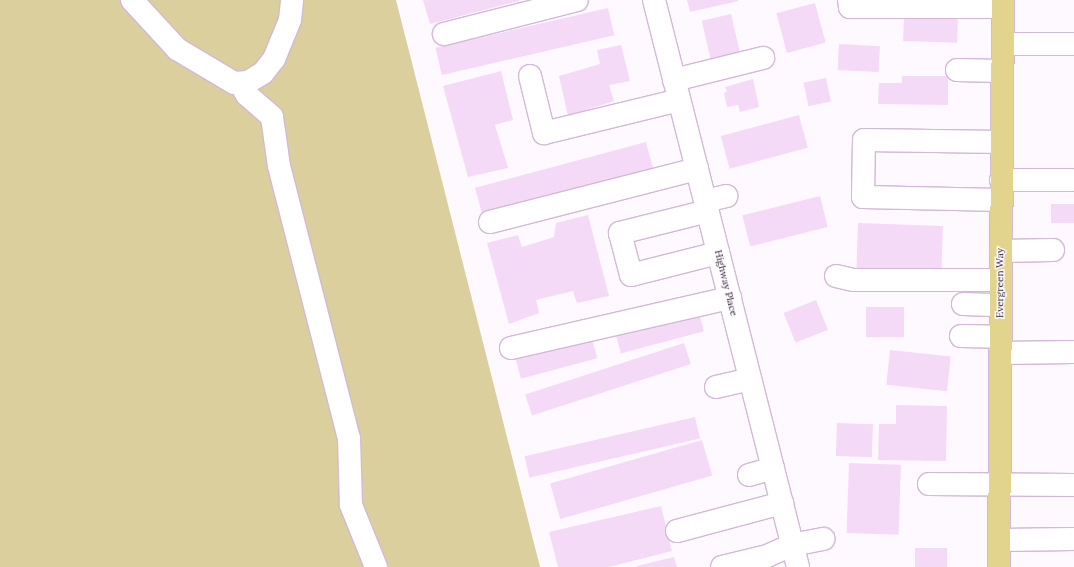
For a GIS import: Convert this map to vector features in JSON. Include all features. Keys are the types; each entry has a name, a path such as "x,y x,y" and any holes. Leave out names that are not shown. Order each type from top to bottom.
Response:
{"main road":[{"name":"Evergreen Way","path":"999,567 1003,3"}],"street":[{"path":"132,0 177,49 206,64 224,79 240,83 248,82 262,73 274,59 290,20 292,0"},
{"path":"444,34 577,0"},
{"name":"Highway Place","path":"654,0 798,567"},
{"path":"849,0 850,7 1003,3"},
{"path":"1003,44 1073,44"},
{"path":"530,76 544,133 677,90 763,58"},
{"path":"957,70 1002,71"},
{"path":"240,83 247,95 272,117 279,166 322,340 349,438 351,504 376,567"},
{"path":"1002,142 864,140 863,198 1001,190 1072,180"},
{"path":"490,222 697,169"},
{"path":"718,253 631,275 620,233 706,206 726,196"},
{"path":"1001,251 1054,250"},
{"path":"836,276 854,280 1000,280"},
{"path":"512,348 730,298"},
{"path":"963,304 1000,305"},
{"path":"961,336 1000,345 1074,352"},
{"path":"716,388 750,379"},
{"path":"749,475 773,468"},
{"path":"929,484 1074,485"},
{"path":"676,531 782,503"},
{"path":"722,567 767,556 792,545 823,539"},
{"path":"999,540 1074,539"}],"shaded area":[{"path":"0,0 396,0 540,567 0,567"}],"building":[{"path":"423,0 519,0 519,1 430,24"},
{"path":"687,0 738,0 738,1 690,12"},
{"path":"815,3 826,43 787,53 776,13"},
{"path":"608,8 614,35 442,75 436,48"},
{"path":"731,14 741,57 712,64 702,21"},
{"path":"904,15 958,17 957,43 903,41"},
{"path":"839,44 880,46 879,72 838,70"},
{"path":"621,45 630,81 609,85 614,101 568,116 559,76 600,64 597,50"},
{"path":"501,71 513,120 495,125 508,168 468,177 443,86"},
{"path":"902,76 948,76 948,105 878,104 879,83 902,83"},
{"path":"826,78 831,101 808,106 804,83"},
{"path":"753,79 759,107 740,112 738,105 727,107 724,93 727,92 725,87"},
{"path":"799,115 808,148 730,169 721,136"},
{"path":"646,142 653,168 482,214 475,188"},
{"path":"820,196 828,227 750,246 742,215"},
{"path":"1051,204 1074,204 1074,223 1051,223"},
{"path":"588,215 609,296 577,303 573,291 536,300 539,313 509,324 487,243 518,235 522,247 554,237 556,223"},
{"path":"858,223 943,226 941,273 856,270"},
{"path":"816,300 828,330 796,343 784,313"},
{"path":"866,307 904,307 904,337 866,337"},
{"path":"698,309 704,331 621,353 615,331"},
{"path":"591,335 597,358 521,379 515,355"},
{"path":"684,343 691,364 532,416 525,395"},
{"path":"890,350 951,356 947,391 886,385"},
{"path":"896,405 947,406 946,461 878,460 879,424 896,424"},
{"path":"695,417 700,438 529,478 524,456"},
{"path":"837,423 873,424 872,457 836,456"},
{"path":"702,440 712,476 560,519 550,484"},
{"path":"849,463 901,465 899,535 847,533"},
{"path":"661,506 672,551 609,567 558,567 549,532"},
{"path":"915,548 947,548 947,567 915,567"},
{"path":"674,557 677,567 637,566"}]}
